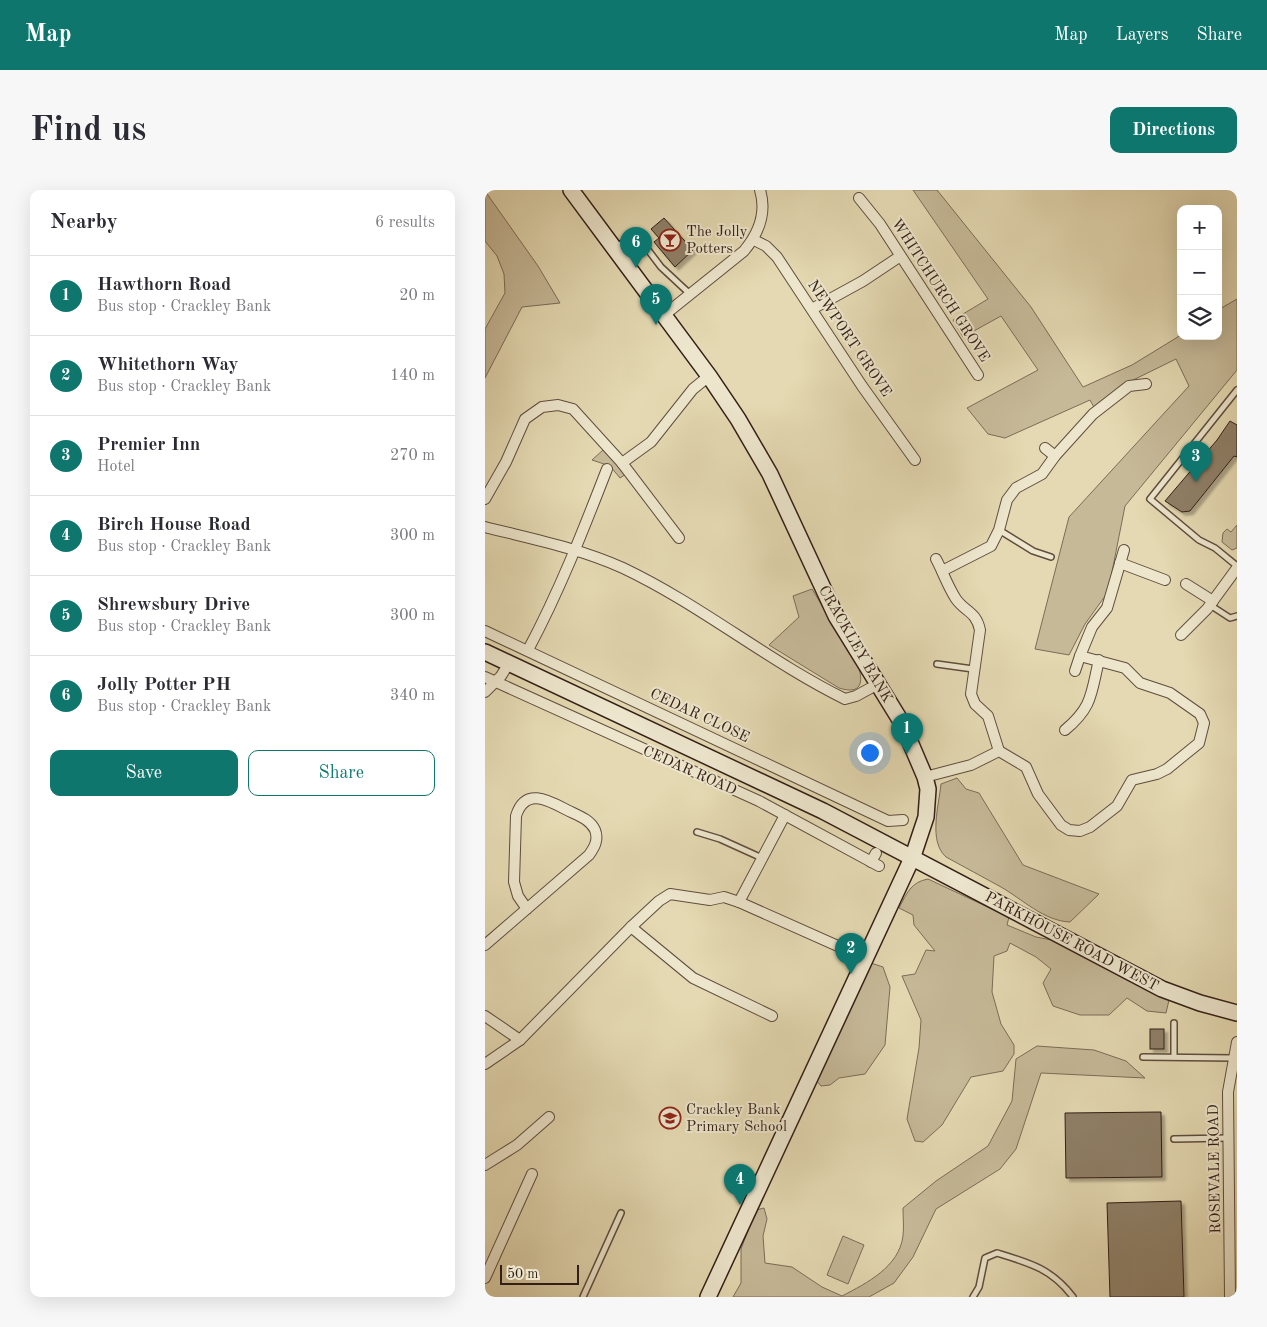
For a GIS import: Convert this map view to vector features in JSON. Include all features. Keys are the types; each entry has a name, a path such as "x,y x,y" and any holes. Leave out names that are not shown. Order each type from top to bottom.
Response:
{"street":[{"name":"CRACKLEY BANK","path":"571,190 738,418 771,474 836,616 903,723 928,789 926,817 913,856 867,959 708,1297"},
{"path":"663,316 744,251 754,240 762,220 763,202 760,190"},
{"name":"WHITCHURCH GROVE","path":"859,198 880,224 899,257 978,376"},
{"name":"NEWPORT GROVE","path":"754,240 766,246 777,257 862,386 915,460"},
{"path":"812,309 863,281 899,257"},
{"path":"622,464 651,442 693,388 709,376"},
{"path":"942,571 991,546 999,530 1007,500 1016,488 1042,474 1055,456 1093,414 1129,386 1146,384"},
{"path":"485,499 506,462 525,419 542,407 558,405 573,409 622,464 679,538"},
{"path":"1045,448 1055,456"},
{"path":"528,650 548,614 606,477"},
{"path":"485,527 577,549 655,584 845,699 856,696 878,684"},
{"path":"1075,671 1092,627 1107,608 1124,550"},
{"path":"936,559 957,600 971,611 978,621 980,630 973,669 972,699 988,716 999,751 1026,767 1038,794 1061,825 1069,830 1080,831 1090,827 1117,806 1132,780 1167,769 1199,743 1204,723 1200,714 1171,692 1140,683 1125,668 1080,656"},
{"path":"1120,563 1165,580"},
{"path":"1181,635 1211,603 1237,567"},
{"path":"1186,584 1211,603"},
{"name":"CEDAR CLOSE","path":"485,631 888,821 903,820"},
{"name":"CEDAR ROAD","path":"485,652 823,811 913,856"},
{"path":"1065,730 1082,716 1088,705 1099,660"},
{"path":"485,692 509,663"},
{"name":"CEDAR ROAD","path":"485,677 759,801 785,816 876,860"},
{"name":"CEDAR ROAD","path":"679,743 688,726"},
{"path":"925,777 971,765 999,751"},
{"path":"485,945 527,909 589,855 596,846 596,831 588,821 548,800 537,798 527,800 519,807 516,816 514,882 518,896 527,909"},
{"path":"739,902 785,816"},
{"name":"PARKHOUSE ROAD WEST","path":"913,856 1031,921 1162,989 1200,1004 1237,1013"},
{"path":"485,1064 520,1040 631,928 659,901 671,894 710,900 724,898 739,902 867,959"},
{"path":"631,928 693,978 772,1016"},
{"path":"485,1016 520,1040"},
{"name":"ROSEVALE ROAD","path":"1230,1297 1233,1163 1229,1138 1227,1092 1237,1042"},
{"path":"485,1165 517,1144 549,1117"},
{"path":"485,1278 532,1174"}],"lane":[{"path":"614,249 636,234 661,267 690,294"},
{"path":"1237,390 1150,499 1199,540 1215,548 1237,567"},
{"path":"999,530 1033,551 1051,557"},
{"path":"1211,603 1230,618 1237,616"},
{"path":"937,664 973,669"},
{"path":"697,832 720,839 763,858"},
{"path":"1174,1023 1174,1057"},
{"path":"1143,1057 1233,1058"},
{"path":"1174,1139 1229,1138"},
{"path":"583,1297 621,1213"},
{"path":"973,1297 979,1287 985,1258 997,1253 1034,1265 1061,1282 1073,1297"}],"shaded area":[{"path":"913,190 937,190 1031,307 1083,387 1132,365 1177,337 1177,340 1222,340 1222,308 1237,299 1237,370 1125,506 1108,592 1085,624 1069,655 1035,649 1069,517 1189,386 1176,359 1127,383 1095,409 1090,400 1005,438 988,434 967,408 1038,370 1001,316 963,337 953,320 988,299"},
{"path":"485,191 538,266 560,303 522,307 485,378 485,329 505,293 504,274 497,256 485,241"},
{"path":"603,450 626,474 620,478 610,466 592,460"},
{"path":"1237,525 1237,548 1232,550 1222,542 1223,533 1227,529 1231,532"},
{"path":"812,589 858,665 861,677 859,686 856,689 846,690 839,688 769,645 799,617 793,596"},
{"path":"957,778 966,789 979,793 1023,865 1099,894 1070,922 1060,921 1042,914 1001,887 946,857 937,842 937,812 941,784"},
{"path":"928,879 1009,917 1007,925 1036,937 1057,941 1169,1000 1166,1013 1147,1011 1127,998 1109,1015 1080,1015 1053,1006 1043,983 1051,969 1036,957 1010,943 1007,951 994,956 992,992 1001,1024 1014,1045 1014,1054 1003,1071 971,1077 942,1125 923,1142 915,1141 907,1119 919,1048 921,1020 902,976 915,974 926,950 935,951 914,925 913,915 899,908 913,886 922,880"},
{"path":"871,963 883,967 890,987 885,1045 865,1074 839,1078 830,1085 821,1086 816,1080"},
{"path":"1037,1046 1094,1050 1126,1061 1145,1078 1041,1073 1016,1149 1000,1169 936,1209 913,1257 894,1283 869,1297 733,1297 741,1283 741,1249 756,1210 764,1208 767,1219 763,1236 765,1263 792,1267 822,1287 842,1296 862,1286 880,1273 889,1265 900,1247 903,1236 903,1208 936,1181 988,1146 1012,1101 1016,1059"},
{"path":"843,1236 864,1245 848,1284 827,1275"}],"building":[{"name":"The Jolly Potters","path":"664,218 693,250 675,267 654,242 659,238 651,229"},
{"path":"1230,421 1237,425 1237,457 1234,456 1190,511 1182,512 1165,501 1217,440"},
{"path":"1150,1029 1164,1029 1164,1049 1150,1049"},
{"path":"1161,1112 1162,1177 1066,1178 1065,1113"},
{"path":"1181,1201 1184,1297 1110,1297 1107,1203"}],"place":[{"name":"The Jolly Potters","path":"670,240"},
{"name":"Jolly Potter PH","path":"636,268"},
{"name":"Shrewsbury Drive","path":"656,325"},
{"name":"Premier Inn","path":"1196,482"},
{"name":"Hawthorn Road","path":"907,754"},
{"name":"Whitethorn Way","path":"851,974"},
{"name":"Crackley Bank Primary School","path":"670,1118"},
{"name":"Birch House Road","path":"740,1205"}]}
